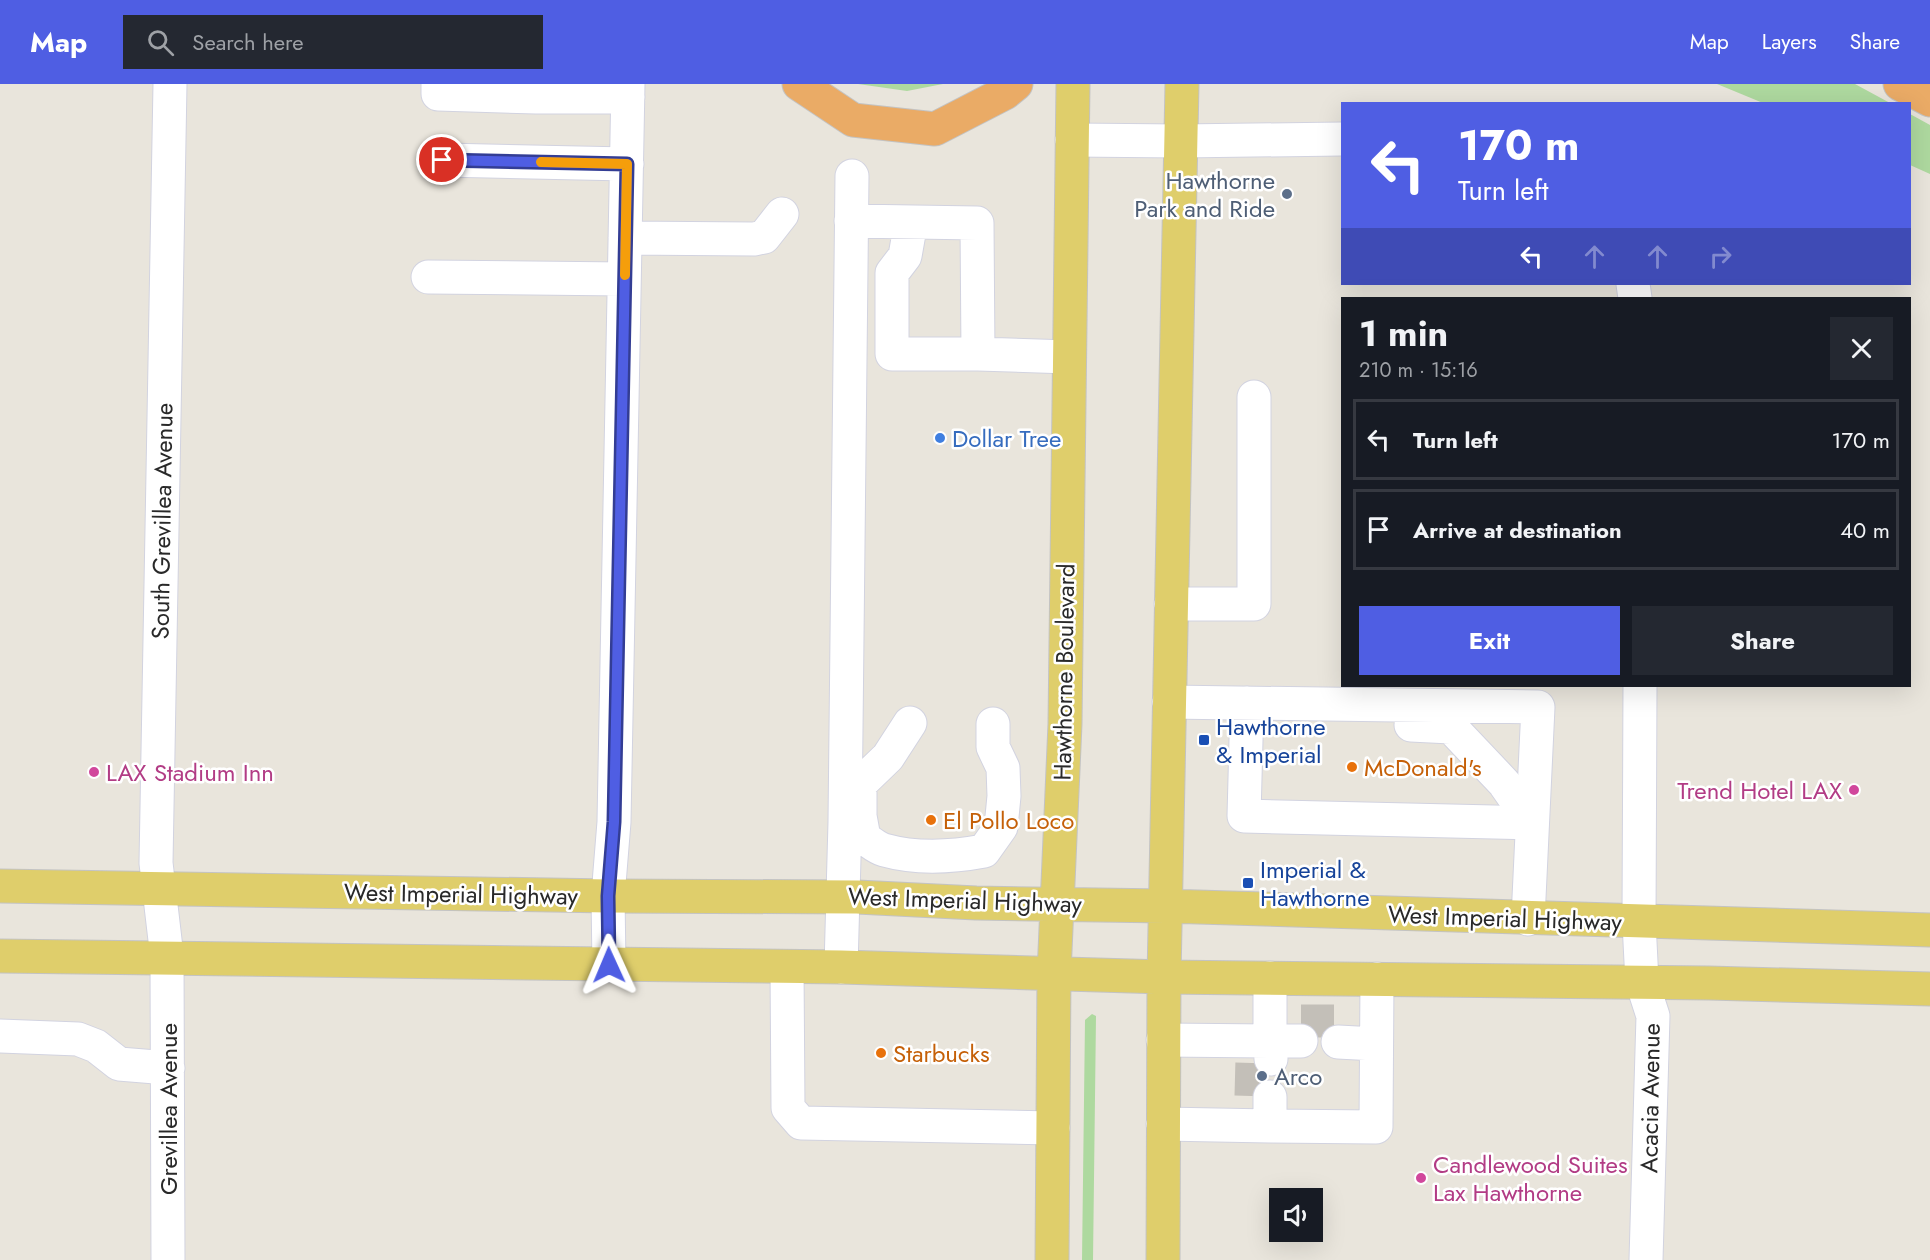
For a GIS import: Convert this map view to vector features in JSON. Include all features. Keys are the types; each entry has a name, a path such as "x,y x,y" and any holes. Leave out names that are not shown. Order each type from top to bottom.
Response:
{"highway":[{"path":"799,84 853,120 935,129 1005,93 1016,84"},
{"path":"1900,84 1930,100"}],"main road":[{"name":"Hawthorne Boulevard","path":"1052,1260 1054,974 1065,724 1073,84"},
{"path":"1163,1260 1165,906 1182,84"},
{"name":"West Imperial Highway","path":"0,886 608,896 843,896 976,903 1165,906 1930,930"},
{"path":"0,956 841,967 1164,977 1642,982 1930,989"}],"street":[{"name":"South Grevillea Avenue","path":"167,957 156,863 170,84"},
{"path":"438,84 438,94 536,97 628,90 614,822 608,896 609,965"},
{"path":"1072,140 1341,139"},
{"path":"442,160 627,164"},
{"path":"841,967 852,176"},
{"path":"625,238 754,239 764,237 782,214"},
{"path":"851,221 977,223 978,354"},
{"path":"911,222 905,256 892,273 892,354 1069,357"},
{"path":"428,277 624,279"},
{"path":"1171,604 1254,603 1254,397"},
{"name":"Acacia Avenue","path":"1640,687 1639,922 1642,982 1653,1016 1646,1260"},
{"path":"1169,702 1538,707 1528,919"},
{"path":"1246,703 1244,816 1532,823"},
{"path":"1308,704 1327,721 1451,727 1504,783 1532,823"},
{"path":"910,723 888,757 860,784 860,816 864,838 882,849 915,855 959,856 984,851 1001,827 1004,796 1003,768 993,747 993,724"},
{"name":"Grevillea Avenue","path":"167,957 168,1260"},
{"path":"787,967 788,1108 801,1123 1053,1128"},
{"path":"1163,1040 1274,1040 1270,978"},
{"path":"1163,1124 1260,1111 1376,1127 1377,979"},
{"path":"1338,1032 1376,1032"},
{"path":"0,1036 78,1039 96,1046 119,1064 168,1068"}],"green space":[{"path":"858,84 943,84 907,91"},
{"path":"1717,84 1855,84 1888,102 1761,102"},
{"path":"1911,115 1930,125 1930,174 1911,165"},
{"path":"1092,1014 1096,1016 1093,1260 1082,1260 1085,1020"}],"tunnel":[{"path":"1301,1021 1338,1021"},
{"path":"1251,1096 1252,1059"}],"slow traffic":[{"path":"541,162 627,164 625,275"}],"place":[{"name":"Hawthorne Park and Ride","path":"1287,194"},
{"name":"Dollar Tree","path":"940,438"},
{"name":"Hawthorne & Imperial","path":"1204,740"},
{"name":"McDonald's","path":"1352,767"},
{"name":"LAX Stadium Inn","path":"94,772"},
{"name":"Trend Hotel LAX","path":"1854,790"},
{"name":"El Pollo Loco","path":"931,820"},
{"name":"Imperial & Hawthorne","path":"1248,883"},
{"name":"Starbucks","path":"881,1053"},
{"name":"Arco","path":"1262,1076"},
{"name":"Candlewood Suites Lax Hawthorne","path":"1421,1178"}],"route":[{"path":"442,160 627,164 614,822 608,896 609,965"}]}
